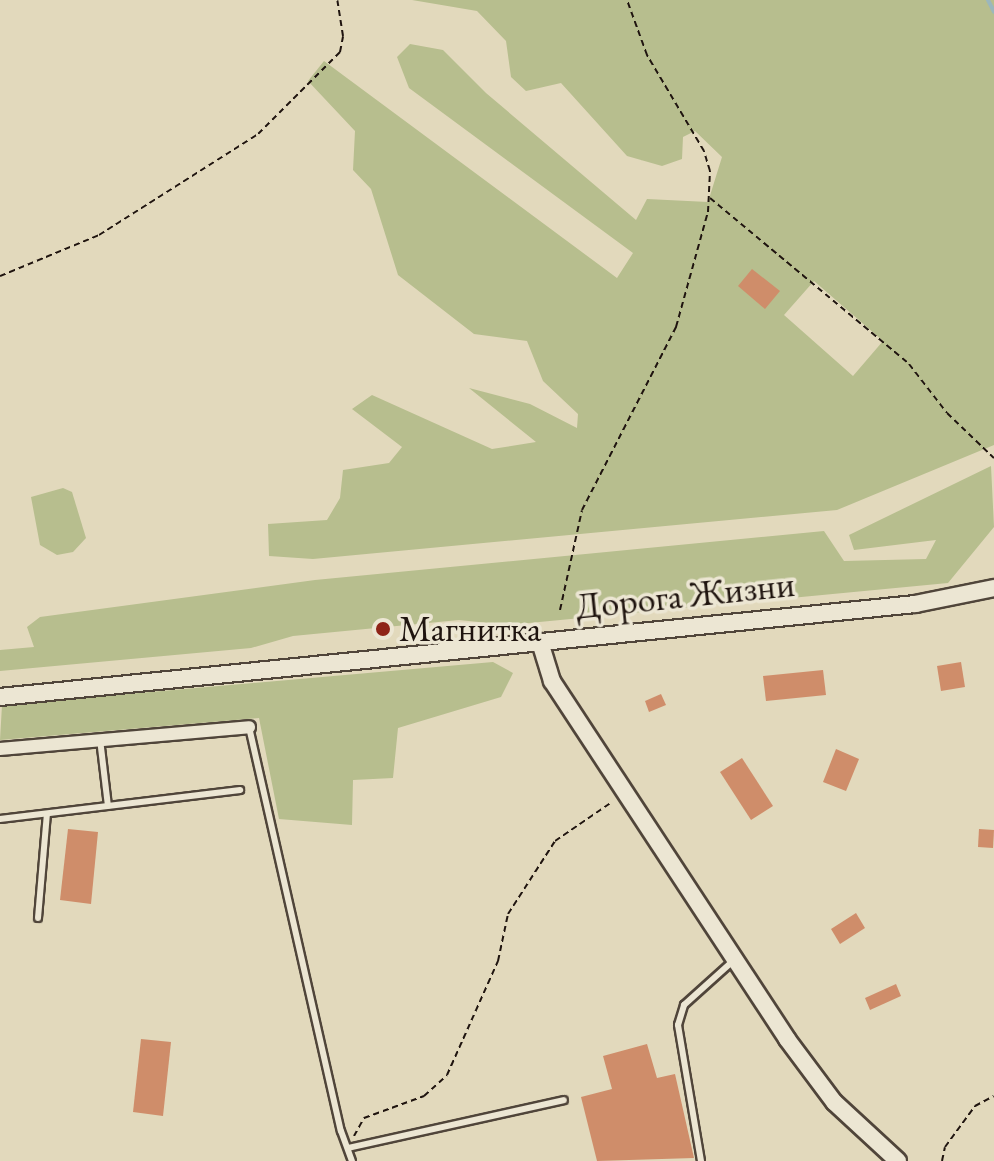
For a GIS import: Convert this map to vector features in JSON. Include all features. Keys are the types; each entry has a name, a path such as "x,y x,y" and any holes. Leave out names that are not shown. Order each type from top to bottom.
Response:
{"main road":[{"name":"Дорога Жизни","path":"0,697 915,604 994,588"},
{"path":"540,642 552,681 734,960 834,1102 898,1161"}],"street":[{"path":"0,749 249,727"}],"lane":[{"path":"249,727 352,1161"},
{"path":"100,739 108,806"},
{"path":"0,819 240,790"},
{"path":"38,918 47,814"},
{"path":"701,1161 678,1025 684,1005 734,960"},
{"path":"348,1148 564,1100"}],"path":[{"path":"0,276 99,235 258,134 340,52 343,36 337,0"},
{"path":"560,610 592,483 649,389 676,327 702,242 708,197 704,151 647,55 627,0"},
{"path":"708,197 909,364 947,413 994,458"},
{"path":"348,1148 364,1118 424,1096 447,1075 498,961 508,914 555,841 624,794"},
{"path":"942,1161 945,1147 975,1106 994,1096"}],"green space":[{"path":"412,0 994,0 994,445 837,510 313,559 269,556 268,524 327,520 340,498 343,470 389,463 402,447 352,409 372,395 492,449 536,442 469,388 530,404 577,428 578,414 543,381 527,341 474,334 398,275 371,189 353,170 355,131 308,81 324,61 617,278 633,253 409,88 397,57 410,44 443,50 486,93 636,220 647,199 708,202 722,157 695,131 683,137 682,159 662,166 627,156 561,83 526,91 511,77 506,41 477,11","holes":["814,281 883,341 853,376 784,315"]},
{"path":"991,466 994,527 948,583 508,625 459,620 293,636 251,648 0,671 0,650 34,647 27,627 40,617 315,580 824,531 844,561 926,559 936,540 854,550 849,535"},
{"path":"63,488 72,492 86,538 73,552 57,555 40,545 31,497"},
{"path":"493,662 513,673 501,697 398,728 393,778 353,780 352,825 279,819 259,718 0,740 2,705"}],"building":[{"path":"752,269 780,291 765,309 738,286"},
{"path":"961,662 965,687 941,691 937,666"},
{"path":"823,670 826,695 766,701 763,676"},
{"path":"661,694 666,705 649,712 645,701"},
{"path":"836,749 859,759 846,791 823,782"},
{"path":"742,758 773,806 751,820 720,772"},
{"path":"68,829 98,832 91,904 60,900"},
{"path":"979,829 994,830 993,848 978,847"},
{"path":"856,913 865,928 840,944 831,929"},
{"path":"896,984 901,996 870,1010 865,998"},
{"path":"141,1039 171,1042 163,1116 133,1112"},
{"path":"647,1044 657,1078 675,1074 694,1158 597,1161 581,1097 612,1089 603,1056"}],"waterway":[{"path":"988,0 994,12"}],"place":[{"name":"Магнитка","path":"383,629"}]}
